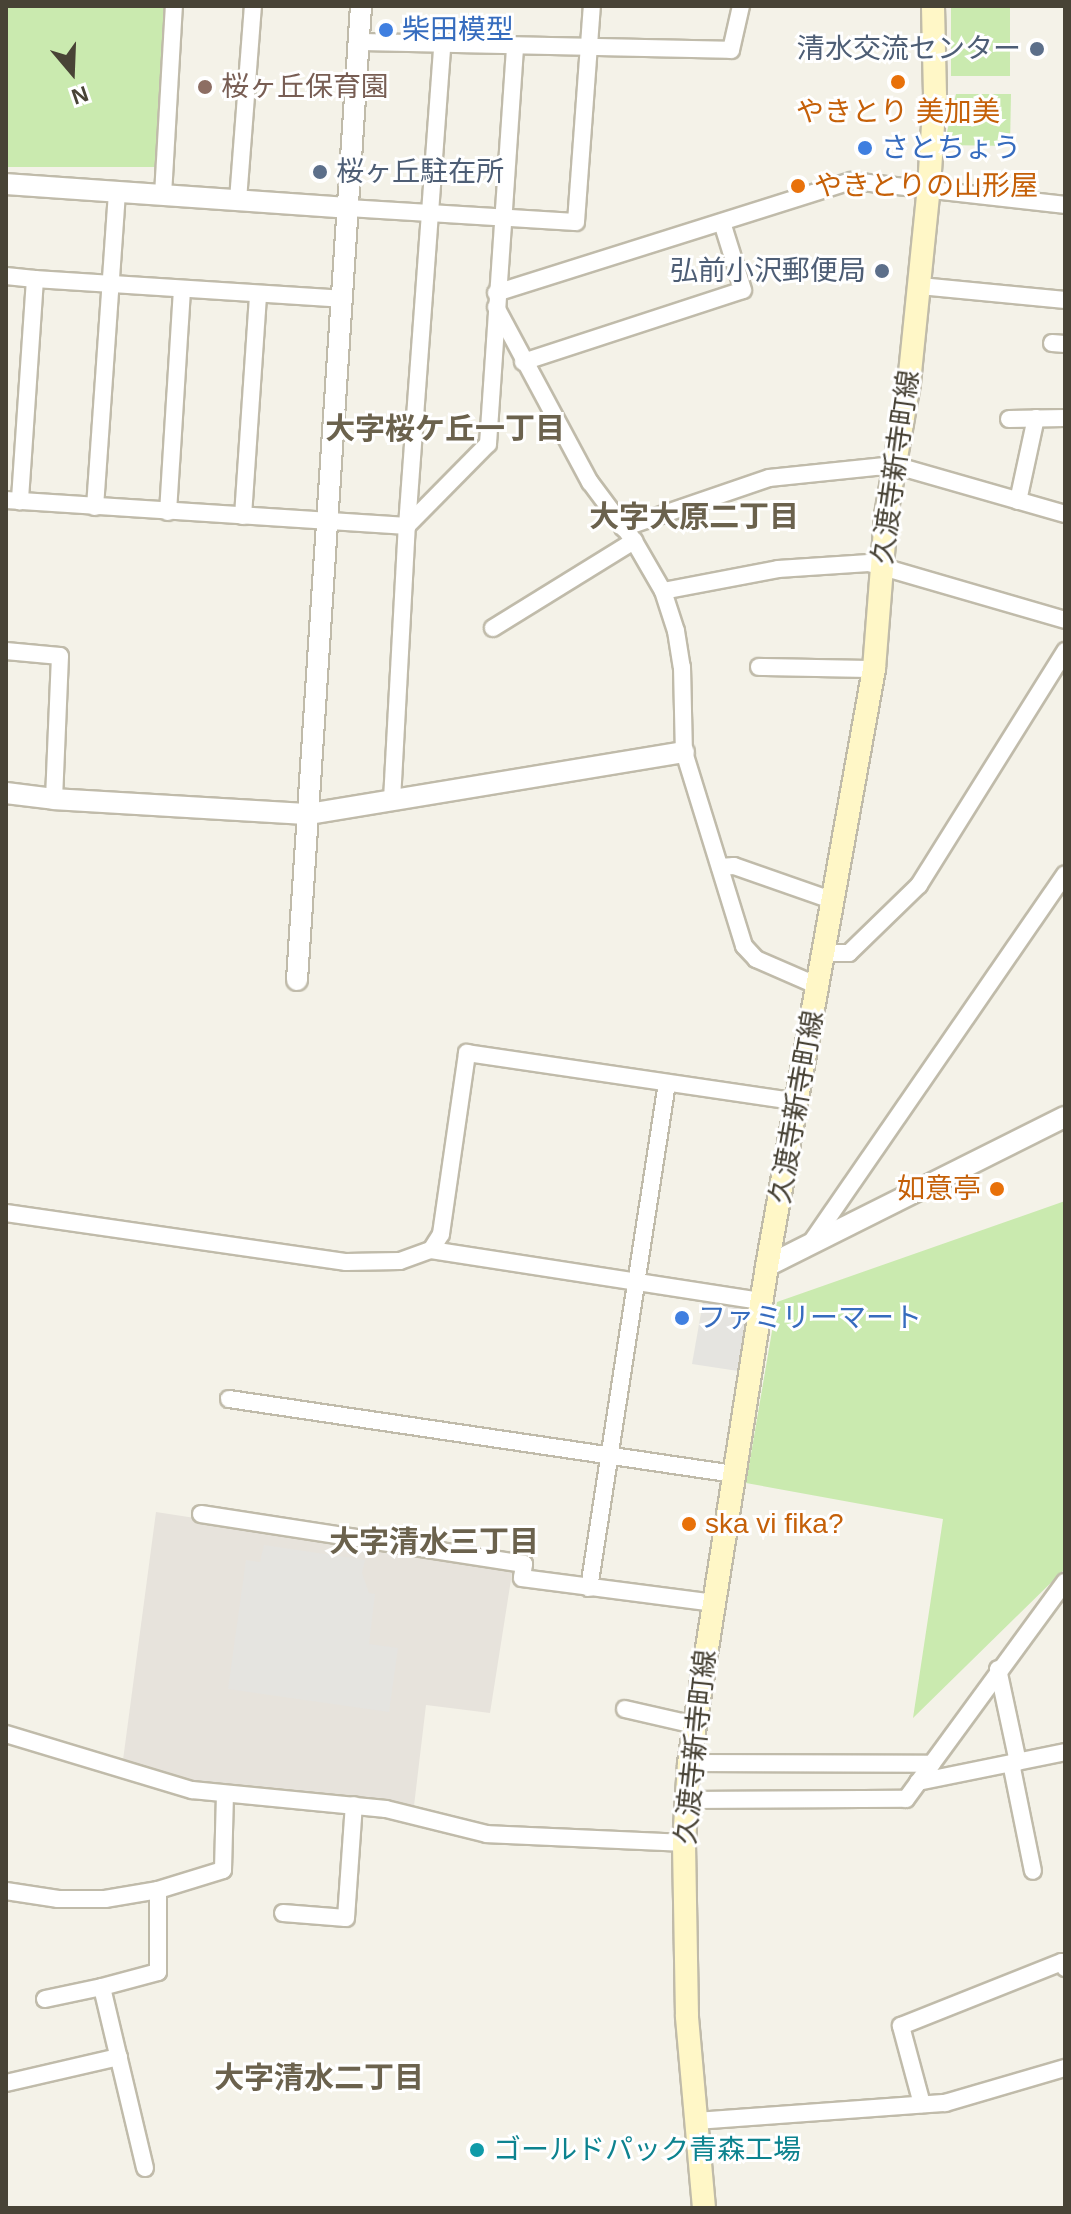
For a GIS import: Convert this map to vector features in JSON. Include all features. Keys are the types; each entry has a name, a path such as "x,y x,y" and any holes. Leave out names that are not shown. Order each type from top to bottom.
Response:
{"main road":[{"name":"久渡寺新寺町線","path":"704,2208 687,2016 684,1843 689,1763 767,1266 874,669 882,566 920,286 929,187 935,95 933,6"}],"street":[{"path":"163,195 174,6"},
{"path":"238,200 253,6"},
{"path":"297,980 361,6"},
{"path":"6,184 576,222 592,6"},
{"path":"358,42 731,50 741,6"},
{"path":"392,800 407,526 442,45"},
{"path":"35,279 13,500 407,526 488,444 515,47"},
{"path":"496,299 852,181 929,187 1065,205"},
{"path":"95,507 117,192"},
{"path":"523,362 743,290 722,222"},
{"path":"6,276 341,299"},
{"path":"920,286 1065,300"},
{"path":"168,512 182,290"},
{"path":"243,516 258,295"},
{"path":"496,299 523,362 590,482 634,541 663,591 676,631 682,667 684,752 744,946 756,959 818,986"},
{"path":"1018,501 1036,418"},
{"path":"1009,419 1065,418"},
{"path":"623,528 769,478 894,465 1065,514"},
{"path":"493,628 634,541"},
{"path":"663,591 778,569 869,563 1065,620"},
{"path":"6,651 60,656 54,799"},
{"path":"824,953 849,953 919,885 1065,651"},
{"path":"759,667 874,669"},
{"path":"6,793 54,799 309,814 684,752"},
{"path":"720,867 734,866 834,901"},
{"path":"809,1245 1065,874"},
{"path":"431,1250 441,1234 467,1053 797,1102"},
{"path":"589,1588 667,1083"},
{"path":"767,1266 1065,1117"},
{"path":"6,1213 346,1262 400,1261 431,1250 762,1301"},
{"path":"229,1399 734,1474"},
{"path":"201,1514 524,1564 522,1578 714,1603"},
{"path":"687,1800 906,1799 998,1669 1065,1582"},
{"path":"998,1669 1033,1871"},
{"path":"625,1709 695,1725"},
{"path":"6,1734 192,1790 354,1805 487,1834 684,1843"},
{"path":"918,1782 1065,1752"},
{"path":"689,1763 932,1764"},
{"path":"6,1891 58,1899 105,1899 158,1890 223,1870 225,1795"},
{"path":"283,1913 346,1918 354,1805"},
{"path":"45,1999 158,1972 158,1890"},
{"path":"922,2104 901,2026 1062,1962 1065,1968"},
{"path":"102,1987 145,2168"},
{"path":"6,2083 119,2057"},
{"path":"697,2121 945,2103 1065,2068"}],"shaded area":[{"path":"704,1296 735,1299 747,1308 738,1371 692,1364"},
{"path":"156,1512 513,1567 490,1713 426,1705 414,1806 201,1784 123,1760"},
{"path":"264,1545 365,1560 362,1573 369,1593 375,1594 369,1644 398,1648 389,1712 228,1689 246,1560 260,1562"}],"green space":[{"path":"6,6 169,6 169,167 6,167"},
{"path":"951,6 1010,6 1010,76 951,76"},
{"path":"956,94 1011,94 1010,146 944,145"},
{"path":"1065,1201 1065,1569 913,1718 943,1519 746,1483 777,1302"}],"place":[{"name":"柴田模型","path":"386,30"},
{"name":"清水交流センター","path":"1037,49"},
{"name":"やきとり 美加美","path":"898,82"},
{"name":"桜ヶ丘保育園","path":"205,87"},
{"name":"さとちょう","path":"865,148"},
{"name":"桜ヶ丘駐在所","path":"320,172"},
{"name":"やきとりの山形屋","path":"798,186"},
{"name":"弘前小沢郵便局","path":"882,271"},
{"name":"如意亭","path":"997,1189"},
{"name":"ファミリーマート","path":"682,1318"},
{"name":"ska vi fika?","path":"689,1524"},
{"name":"ゴールドパック青森工場","path":"477,2150"}],"district":[{"name":"大字桜ケ丘一丁目","path":"445,429"},
{"name":"大字大原二丁目","path":"694,517"},
{"name":"大字清水三丁目","path":"434,1542"},
{"name":"大字清水二丁目","path":"319,2078"}]}
